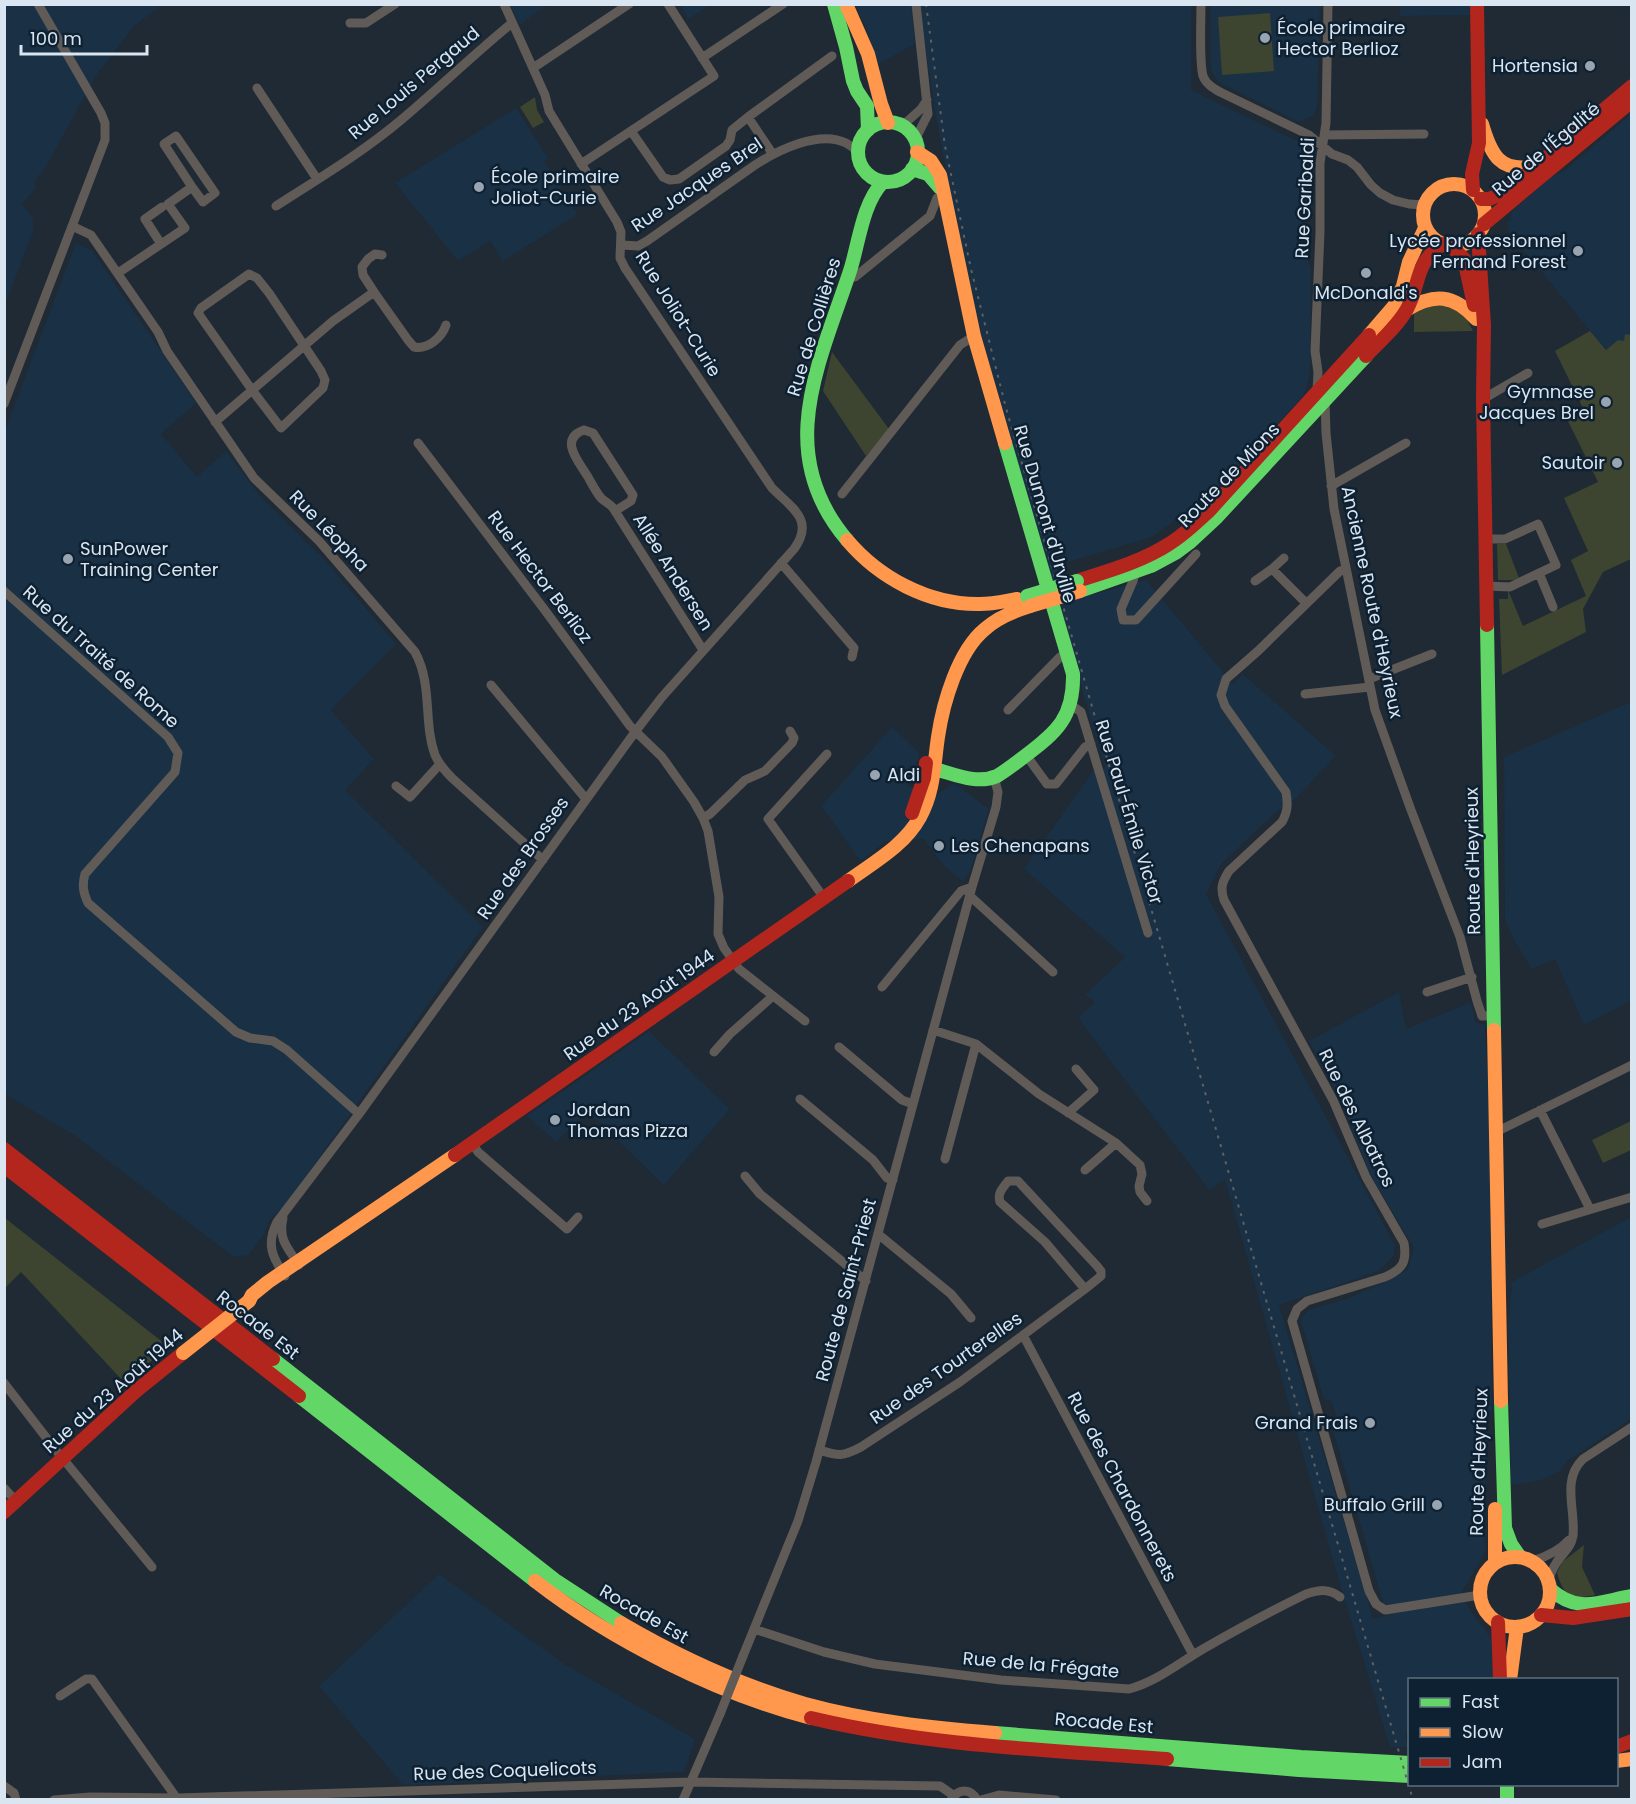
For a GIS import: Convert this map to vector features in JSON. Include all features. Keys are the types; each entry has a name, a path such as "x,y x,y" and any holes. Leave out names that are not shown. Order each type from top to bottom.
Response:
{"main road":[{"path":"834,4 853,81 867,106 868,130"},
{"path":"846,4 861,36 873,71 880,107 888,123"},
{"path":"1477,4 1479,143 1472,174 1485,215 1481,229 1466,244 1447,245 1430,235 1425,228 1424,205 1436,189 1455,184 1465,186 1477,195"},
{"name":"Rue de l'Égalité","path":"1477,195 1489,199 1504,193 1632,86"},
{"name":"Rue de l'Égalité","path":"1481,229 1632,101"},
{"path":"1455,184 1463,170 1479,114"},
{"name":"Rue de l'Égalité","path":"1479,114 1495,158 1511,167 1525,169 1537,165"},
{"path":"888,123 902,126 909,131 916,146 917,158 912,170 903,178 883,182 873,178 863,169 858,152 861,139 868,130 875,125 888,123"},
{"name":"Rue Dumont d'Urville","path":"916,146 931,161 940,175 974,336 1073,674 1074,689 1071,705 1059,726 1026,755 994,777"},
{"path":"912,170 928,174 943,194"},
{"name":"Rue de Collières","path":"883,182 870,199 849,275 810,396 806,435 815,486 829,516 850,547 874,568 903,587 936,597 976,604 1025,600"},
{"name":"Route de Mions","path":"1321,397 1394,306 1403,286 1409,262 1425,228"},
{"name":"Route d'Heyrieux","path":"1481,229 1493,1016 1505,1528 1511,1544 1526,1559"},
{"name":"Route d'Heyrieux","path":"1447,245 1464,259 1470,281 1482,358"},
{"name":"Route de Mions","path":"1406,310 1416,287 1422,262 1428,254 1447,245"},
{"name":"Route de Mions","path":"1025,600 1079,586 1166,558 1189,543 1216,517 1321,397 1406,310 1416,303 1435,297 1451,299 1464,306 1476,319"},
{"name":"Rue du 23 Août 1944","path":"4,1512 136,1391 249,1301 252,1295 299,1265 733,962 902,841 915,826 931,792 929,773 946,700 960,664 976,638 992,622 1025,600"},
{"path":"929,773 981,779 994,777"},
{"name":"Rocade Est","path":"4,1149 555,1580 632,1630 677,1655 713,1671 805,1704 898,1723 1262,1754 1408,1763"},
{"name":"Rocade Est","path":"4,1166 548,1592 629,1643 705,1682 799,1715 898,1736 1299,1770 1408,1776"},
{"name":"Route d'Heyrieux","path":"1495,1563 1495,1480 1500,1363"},
{"path":"1549,1584 1549,1600 1541,1615 1526,1625 1517,1627 1507,1626 1489,1615 1480,1595 1483,1577 1495,1563 1502,1559 1526,1559 1544,1572 1549,1584 1566,1602 1576,1605 1632,1596"},
{"path":"1541,1615 1573,1618 1632,1609"},
{"path":"1498,1622 1500,1678"},
{"path":"1511,1678 1517,1627"}],"street":[{"path":"4,405 105,140 105,123 93,98 38,4"},
{"path":"350,23 366,23 395,4"},
{"name":"Rue Joliot-Curie","path":"504,4 545,95 549,111 617,222 621,232 620,258 625,268 772,488 799,515 803,532"},
{"path":"533,68 629,4"},
{"path":"581,164 714,76 668,4"},
{"path":"702,58 783,4"},
{"path":"916,4 928,114 916,146"},
{"path":"1201,4 1202,66 1204,77 1210,86 1220,93 1309,135 1332,154 1348,160 1357,167 1380,193 1393,200 1424,205"},
{"name":"Rue Garibaldi","path":"1321,397 1315,351 1320,232 1320,163 1325,135 1328,4"},
{"name":"Rue Louis Pergaud","path":"276,206 400,121 512,23"},
{"path":"631,131 663,177 670,180 680,179 726,146 732,130 748,117 832,56"},
{"path":"257,88 316,180"},
{"path":"902,126 921,109 927,100"},
{"path":"748,117 772,153"},
{"path":"1325,135 1424,134"},
{"path":"176,136 215,193 203,202 192,187 164,144 176,136"},
{"name":"Rue Jacques Brel","path":"622,245 638,246 647,241 772,153 814,140 846,143 858,152"},
{"path":"118,273 185,228 168,204 192,187"},
{"path":"849,275 855,277 930,216 937,198 943,194"},
{"path":"161,244 145,219 162,207"},
{"name":"Rue Léopha","path":"72,226 91,235 254,478 320,541 415,652 425,675 433,745 440,764 452,778 543,861"},
{"path":"382,255 375,254 368,259 362,267 363,275 414,347 424,348 442,335 446,325"},
{"path":"249,274 257,278 321,370 325,380 323,388 281,428 252,390 198,313 201,308 249,274"},
{"path":"215,422 333,321 374,292"},
{"path":"842,494 960,345 974,336"},
{"path":"1483,399 1528,373"},
{"name":"Ancienne Route d'Heyrieux","path":"1321,397 1330,486 1381,728 1461,937 1482,1016 1493,1016"},
{"path":"1309,410 1326,433"},
{"name":"Allée Andersen","path":"615,511 631,501 633,495 593,433 584,430 576,432 571,440 572,450 602,498 613,506 615,511 703,650"},
{"path":"1330,486 1406,442"},
{"name":"Rue Hector Berlioz","path":"418,443 635,732 662,757 694,802 708,831 719,897 718,934 733,962"},
{"path":"1485,539 1505,539 1538,524 1556,565 1510,587 1486,586"},
{"name":"Rue des Brosses","path":"284,1274 273,1254 270,1240 277,1222 359,1114 635,732 662,697 781,563 800,540 803,532"},
{"path":"1138,566 1120,609 1123,620 1136,620 1196,554"},
{"path":"1255,581 1284,558"},
{"path":"781,563 854,648 852,657"},
{"path":"1272,569 1306,603"},
{"name":"Rue des Albatros","path":"1346,569 1340,571 1226,679 1221,695 1225,706 1286,792 1288,812 1282,822 1229,872 1223,880 1221,890 1224,900 1333,1100 1366,1177 1404,1243 1406,1254 1403,1264 1396,1272 1307,1301 1297,1309 1292,1321 1369,1591 1376,1604 1385,1610 1480,1595"},
{"path":"1539,573 1553,607"},
{"name":"Rue du Traité de Rome","path":"4,591 168,737 178,753 175,772 85,874 83,893 88,903 236,1032 250,1038 273,1041 287,1050 359,1114"},
{"path":"1008,710 1066,653"},
{"path":"1305,694 1370,683 1432,654"},
{"path":"491,685 586,799"},
{"name":"Rue Paul-Émile Victor","path":"1071,705 1082,712 1148,933"},
{"path":"703,818 745,780 765,771 792,743 794,738 790,731"},
{"path":"1026,755 1047,784 1056,784 1085,747 1091,744"},
{"path":"824,898 768,819 827,754"},
{"path":"396,786 410,797 440,764"},
{"name":"Route de Saint-Priest","path":"683,1800 798,1521 996,807 998,792 994,777"},
{"path":"882,987 961,891 971,891 1053,972"},
{"path":"733,962 805,1021"},
{"path":"1427,992 1472,977"},
{"path":"714,1052 730,1034 774,996"},
{"path":"933,1030 976,1044 1039,1094 1116,1143 1140,1165 1142,1174 1140,1192 1147,1201"},
{"path":"945,1159 976,1044"},
{"path":"840,1047 902,1100 914,1104"},
{"path":"1496,1132 1632,1065"},
{"path":"1068,1113 1094,1090 1076,1069"},
{"path":"800,1100 873,1160 887,1178 893,1180"},
{"path":"1540,1110 1590,1209"},
{"path":"472,1143 478,1152 567,1229 578,1217"},
{"path":"1085,1170 1116,1143"},
{"path":"745,1176 760,1194 866,1281"},
{"path":"1008,1181 1018,1181 1101,1270 1101,1276 1085,1289 1045,1242 1000,1202 1002,1189 1008,1181"},
{"path":"1542,1224 1632,1197"},
{"path":"284,1215 280,1230 281,1238 299,1265"},
{"path":"878,1234 951,1294 971,1318"},
{"name":"Rue des Tourterelles","path":"819,1450 838,1456 861,1447 960,1382 1085,1289"},
{"name":"Rue des Chardonnerets","path":"1023,1335 1193,1655"},
{"path":"4,1383 62,1458 152,1567"},
{"path":"1549,1584 1573,1536 1572,1473 1582,1460 1632,1427"},
{"path":"4,1488 16,1501"},
{"path":"1526,1559 1554,1553 1573,1536"},
{"name":"Rue de la Frégate","path":"754,1629 824,1652 875,1664 1001,1680 1129,1689 1140,1686 1305,1594 1327,1590 1333,1591 1340,1597"},
{"path":"60,1696 86,1679 92,1679 178,1799"},
{"name":"Rue des Coquelicots","path":"54,1800 178,1799 691,1782 940,1786 952,1798 965,1790 973,1793 979,1800"},
{"path":"4,1785 14,1793 16,1800"},
{"path":"979,1800 999,1795 1056,1800"}],"shaded area":[{"path":"5,5 162,5 134,26 95,77 47,165 34,182 36,188 22,204 32,216 34,228 5,306"},
{"path":"510,5 546,5 520,25"},
{"path":"681,5 710,5 688,19"},
{"path":"855,5 911,5 915,44 878,64 865,25"},
{"path":"919,5 1191,5 1191,90 1299,142 1311,161 1311,185 1299,241 1311,268 1310,373 1303,396 1218,488 1152,537 1065,563 1068,576 1051,581 983,341 960,242 936,117"},
{"name":"École primaire Hector Berlioz","path":"1210,5 1320,5 1317,108 1314,115 1297,121 1218,82 1211,71"},
{"path":"1400,5 1470,5 1470,15 1400,16"},
{"name":"École primaire Joliot-Curie","path":"516,108 548,158 544,161 559,180 557,182 564,193 568,191 575,203 572,206 578,214 503,261 490,241 458,261 395,183"},
{"name":"Lycée professionnel Fernand Forest","path":"1631,109 1631,354 1618,340 1606,350 1507,230 1510,228 1507,223 1510,221 1512,211 1551,177 1563,172 1628,117"},
{"path":"76,243 92,250 196,403 161,434 197,477 226,451 261,497 324,559 396,644 331,710 374,759 345,790 483,927 287,1203 269,1221 264,1234 249,1255 234,1257 77,1137 5,1094 4,433"},
{"path":"1146,580 1233,684 1243,674 1336,756 1296,798 1275,813 1221,864 1206,894 1395,1245 1393,1256 1379,1271 1279,1305 1373,1619 1387,1616 1331,1423 1336,1416 1332,1402 1324,1399 1301,1321 1309,1310 1349,1298 1394,1278 1408,1269 1414,1248 1370,1174 1339,1097 1309,1041 1399,992 1406,1029 1471,1002 1475,1022 1485,1025 1489,1100 1492,1409 1488,1423 1484,1507 1485,1552 1460,1596 1493,1641 1493,1678 1408,1678 1408,1733 1405,1734 1408,1747 1390,1747 1338,1577 1225,1180 1209,1190 1078,1018 1095,1002 1085,995 1125,957 1024,869 1093,771 1105,767 1057,604"},
{"path":"1631,702 1631,1001 1584,1025 1555,959 1531,969 1505,920 1504,757"},
{"path":"892,727 918,752 919,757 907,786 936,795 954,783 989,809 970,872 963,881 943,865 924,839 885,842 861,861 821,806"},
{"path":"649,1031 730,1109 664,1185 587,1111 556,1142 527,1116"},
{"path":"1631,1217 1631,1419 1567,1461 1560,1471 1541,1480 1514,1485 1511,1481 1508,1328 1512,1282"},
{"path":"439,1574 566,1665 695,1739 684,1772 403,1785 319,1686"}],"green space":[{"path":"1270,13 1274,71 1222,75 1218,17"},
{"path":"535,97 537,110 544,122 533,128 520,107"},
{"path":"1449,304 1464,314 1473,331 1414,332 1414,314 1422,308"},
{"path":"1590,331 1606,350 1618,340 1624,341 1625,334 1631,335 1631,559 1603,572 1583,609 1586,632 1502,675 1499,599 1508,599 1508,590 1523,626 1586,596 1571,560 1588,551 1564,498 1598,482 1568,421 1585,412 1555,351"},
{"path":"832,352 889,429 866,456 823,391"},
{"path":"1497,544 1506,544 1519,578 1498,580"},
{"path":"1631,1121 1631,1150 1603,1163 1592,1140"},
{"path":"5,1218 160,1340 168,1349 123,1381 21,1272 5,1288"},
{"path":"1584,1545 1582,1567 1595,1595 1575,1597 1566,1592 1557,1573 1562,1562"}],"railway":[{"path":"926,4 945,146 971,269 1006,408 1408,1783"},
{"path":"1409,1786 1413,1800"}],"traffic: fast":[{"path":"834,4 853,81 867,106 868,130"},
{"path":"888,122 909,131 918,152 909,173 888,182 867,173 858,152 867,131 888,122"},
{"path":"912,169 928,174 940,188"},
{"path":"847,540 825,507 812,474 807,441 809,408 816,374 850,271 862,224 870,201 883,182"},
{"path":"1080,591 1151,566 1189,543 1217,517 1366,356"},
{"path":"926,767 970,779 988,779 997,776 1055,731 1067,713 1070,702 1073,674 1005,443"},
{"path":"1027,596 1077,581"},
{"path":"1487,625 1494,1030"},
{"path":"273,1359 555,1580 621,1623"},
{"path":"299,1396 535,1581"},
{"path":"1501,1401 1505,1528 1511,1544 1520,1557"},
{"path":"1550,1589 1560,1597 1579,1604 1598,1603 1632,1596"},
{"path":"995,1733 1301,1757 1408,1763"},
{"path":"1167,1759 1408,1776"},
{"path":"1507,1786 1507,1800"}],"traffic: slow":[{"path":"846,4 868,54 888,123"},
{"path":"1482,124 1493,153 1505,164 1513,167 1535,166"},
{"path":"917,152 931,161 940,175 974,336 1005,443"},
{"path":"1454,184 1466,186 1476,193 1483,203 1485,215 1483,227 1476,237 1466,244 1454,246 1442,244 1432,237 1425,227 1423,215 1425,203 1432,193 1442,186 1454,184"},
{"path":"1369,335 1394,306 1403,286 1409,262 1425,228"},
{"path":"1406,310 1426,301 1443,299 1460,305 1476,319"},
{"path":"847,540 874,566 906,587 924,594 961,603 985,604 1017,599"},
{"path":"1030,606 1080,591"},
{"path":"848,881 897,845 906,837 920,817 931,788 938,737 948,694 967,650 975,639 995,621 1030,606"},
{"path":"1494,1030 1501,1401"},
{"path":"249,1301 252,1295 268,1282 455,1155"},
{"path":"183,1353 249,1301"},
{"path":"1495,1509 1495,1563"},
{"path":"1515,1557 1528,1560 1540,1567 1547,1579 1550,1592 1547,1605 1540,1617 1528,1624 1515,1627 1502,1624 1490,1617 1483,1605 1480,1592 1483,1579 1490,1567 1502,1560 1515,1557"},
{"path":"535,1581 597,1624 667,1663 739,1695 811,1718"},
{"path":"621,1623 710,1669 805,1704 899,1723 995,1733"},
{"path":"1510,1678 1517,1627"},
{"path":"1618,1761 1632,1759"}],"traffic: jam":[{"path":"1473,190 1472,174 1479,143 1477,4"},
{"path":"1481,199 1489,199 1504,193 1632,86"},
{"path":"1484,224 1632,101"},
{"path":"1478,234 1484,325 1487,625"},
{"path":"1366,356 1403,316 1423,266 1434,251 1443,244"},
{"path":"1451,246 1464,259 1474,305"},
{"path":"1077,581 1147,556 1190,529 1369,335"},
{"path":"912,813 924,778 926,763"},
{"path":"455,1155 848,881"},
{"path":"4,1149 273,1359"},
{"path":"4,1166 299,1396"},
{"path":"4,1512 136,1391 183,1353"},
{"path":"1541,1615 1573,1618 1632,1609"},
{"path":"1498,1622 1500,1678"},
{"path":"811,1718 944,1741 1167,1759"},
{"path":"1618,1746 1632,1741"}],"place":[{"name":"École primaire Hector Berlioz","path":"1265,38"},
{"name":"Hortensia","path":"1590,66"},
{"name":"École primaire Joliot-Curie","path":"479,187"},
{"name":"Lycée professionnel Fernand Forest","path":"1578,251"},
{"name":"McDonald's","path":"1366,273"},
{"name":"Gymnase Jacques Brel","path":"1606,402"},
{"name":"Sautoir","path":"1617,463"},
{"name":"SunPower Training Center","path":"68,559"},
{"name":"Aldi","path":"875,775"},
{"name":"Les Chenapans","path":"939,846"},
{"name":"Jordan Thomas Pizza","path":"555,1120"},
{"name":"Grand Frais","path":"1370,1423"},
{"name":"Buffalo Grill","path":"1437,1505"}]}
